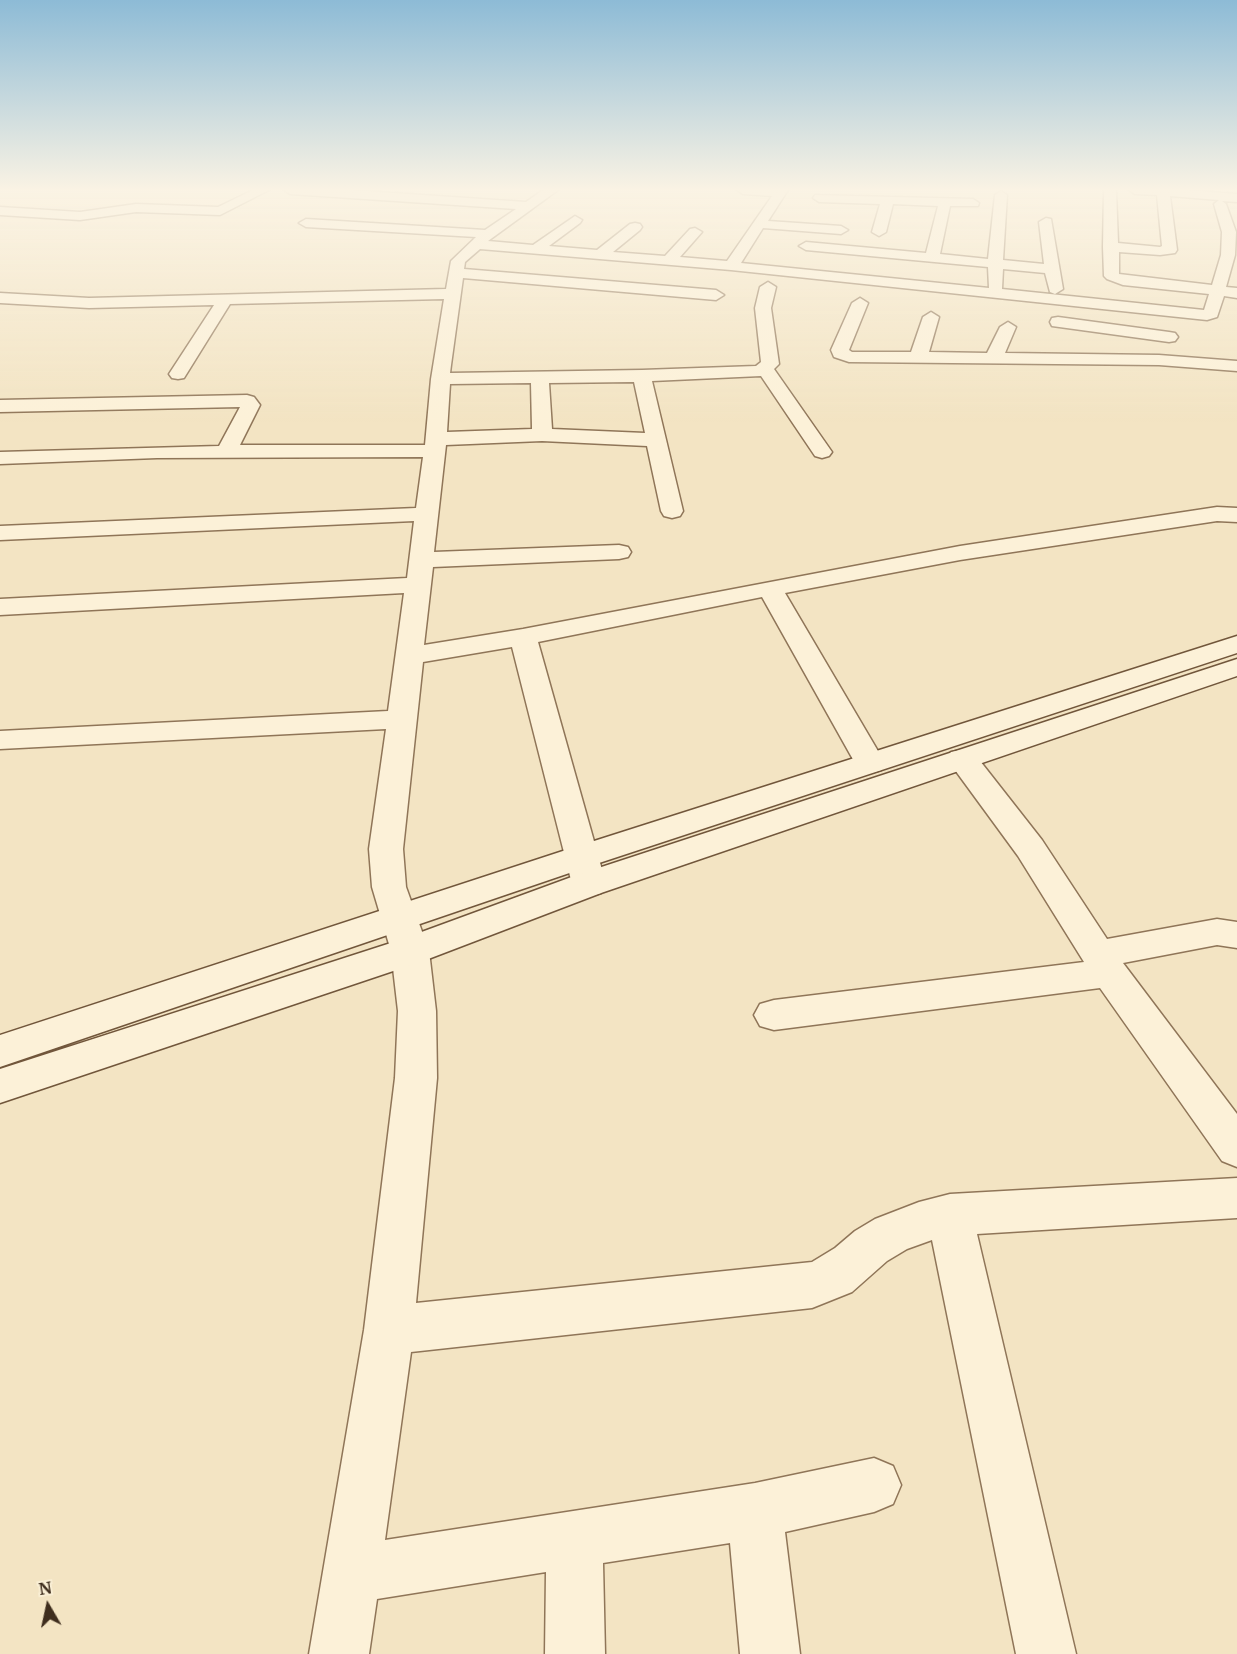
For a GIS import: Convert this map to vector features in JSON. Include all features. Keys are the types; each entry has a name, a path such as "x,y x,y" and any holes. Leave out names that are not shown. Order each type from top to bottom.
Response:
{"street":[{"path":"339,1654 389,1330 416,1078 417,1011 404,935 389,887 386,849 435,445 440,379 457,267"},
{"path":"459,267 716,295"},
{"path":"460,267 732,286"},
{"path":"741,267 996,303 1056,300 1211,314 1225,267"},
{"path":"788,273 792,267"},
{"path":"995,267 996,303"},
{"path":"1031,267 1052,269 1056,300"},
{"path":"1110,267 1110,274 1115,278 1237,292"},
{"path":"50,316 102,292 106,288 104,287"},
{"path":"440,379 745,373 765,369 770,364 763,308 768,287"},
{"path":"0,298 78,303 453,294"},
{"path":"178,374 224,301"},
{"path":"860,303 840,352 856,358 1159,360 1237,366"},
{"path":"996,303 1024,317"},
{"path":"1159,360 1180,313"},
{"path":"918,358 931,317"},
{"path":"1046,320 1169,337"},
{"path":"993,359 1008,327"},
{"path":"765,369 822,452"},
{"path":"642,376 672,511"},
{"path":"540,378 542,435"},
{"path":"0,406 247,401 250,405 226,452"},
{"path":"0,458 435,445 542,435 656,440"},
{"path":"0,533 426,514"},
{"path":"410,656 523,637 770,588 984,549 1217,514 1237,515"},
{"path":"0,607 419,572 619,552"},
{"path":"770,588 870,763"},
{"path":"523,637 585,871"},
{"path":"0,1086 404,935 585,871 870,763 1237,644"},
{"path":"585,871 962,759 1237,667"},
{"path":"0,740 403,719"},
{"path":"962,759 1030,848 1105,963 1237,1148"},
{"path":"774,1015 1105,963 1217,933 1237,935"},
{"path":"0,1052 404,935"},
{"path":"389,1330 812,1285 835,1276 871,1246 891,1234 919,1223 950,1215 1237,1198"},
{"path":"950,1215 1046,1654"},
{"path":"351,1574 575,1541 755,1511 874,1485"},
{"path":"755,1511 770,1654"},
{"path":"575,1541 575,1654"}]}
